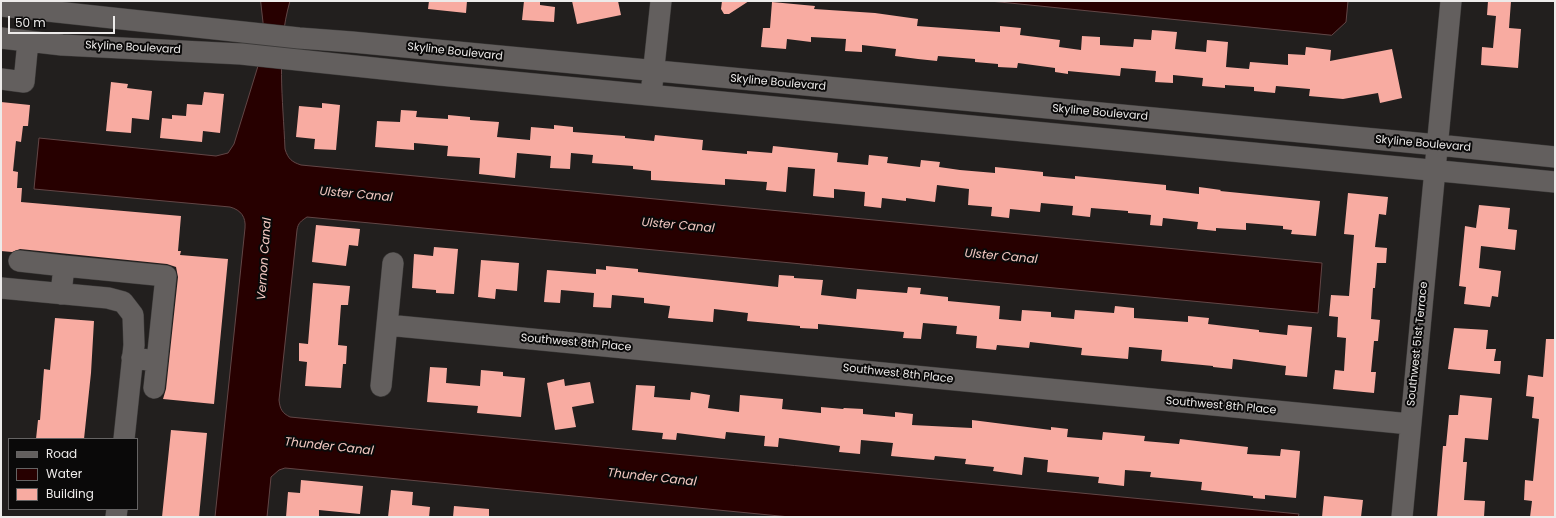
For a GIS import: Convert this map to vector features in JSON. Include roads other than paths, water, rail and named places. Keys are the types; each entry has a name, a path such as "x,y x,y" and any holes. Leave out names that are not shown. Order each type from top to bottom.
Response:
{"street":[{"path":"651,95 661,1"},
{"path":"1438,145 1451,1"},
{"name":"Skyline Boulevard","path":"1,6 32,5 259,34 360,42 1555,157"},
{"name":"Skyline Boulevard","path":"1,38 62,45 289,59 1434,172 1555,182"},
{"path":"1,79 24,82 28,42"},
{"name":"Southwest 51st Terrace","path":"1402,517 1434,172 1438,145"},
{"path":"19,261 166,276 154,388"},
{"path":"381,386 393,263"},
{"path":"61,294 64,266"},
{"path":"1,288 108,298 123,302 133,315 132,358 124,438"},
{"name":"Southwest 8th Place","path":"387,325 1410,424"},
{"path":"132,358 157,361"}],"water":[{"path":"261,1 290,1 283,37 282,56 285,149 291,160 301,165 1322,263 1318,313 307,217 300,222 297,230 279,400 282,410 290,417 1299,514 1298,517 790,517 285,468 279,470 271,477 267,517 215,517 245,228 244,217 240,212 230,207 34,189 39,138 216,156 228,153 234,144 258,66 263,23"},
{"path":"990,1 1348,1 1346,22 1332,35"}],"water label":[{"name":"Ulster Canal","path":"356,195"},
{"name":"Ulster Canal","path":"678,226"},
{"name":"Ulster Canal","path":"1001,257"},
{"name":"Vernon Canal","path":"265,259"},
{"name":"Thunder Canal","path":"329,447"},
{"name":"Thunder Canal","path":"652,478"}]}
